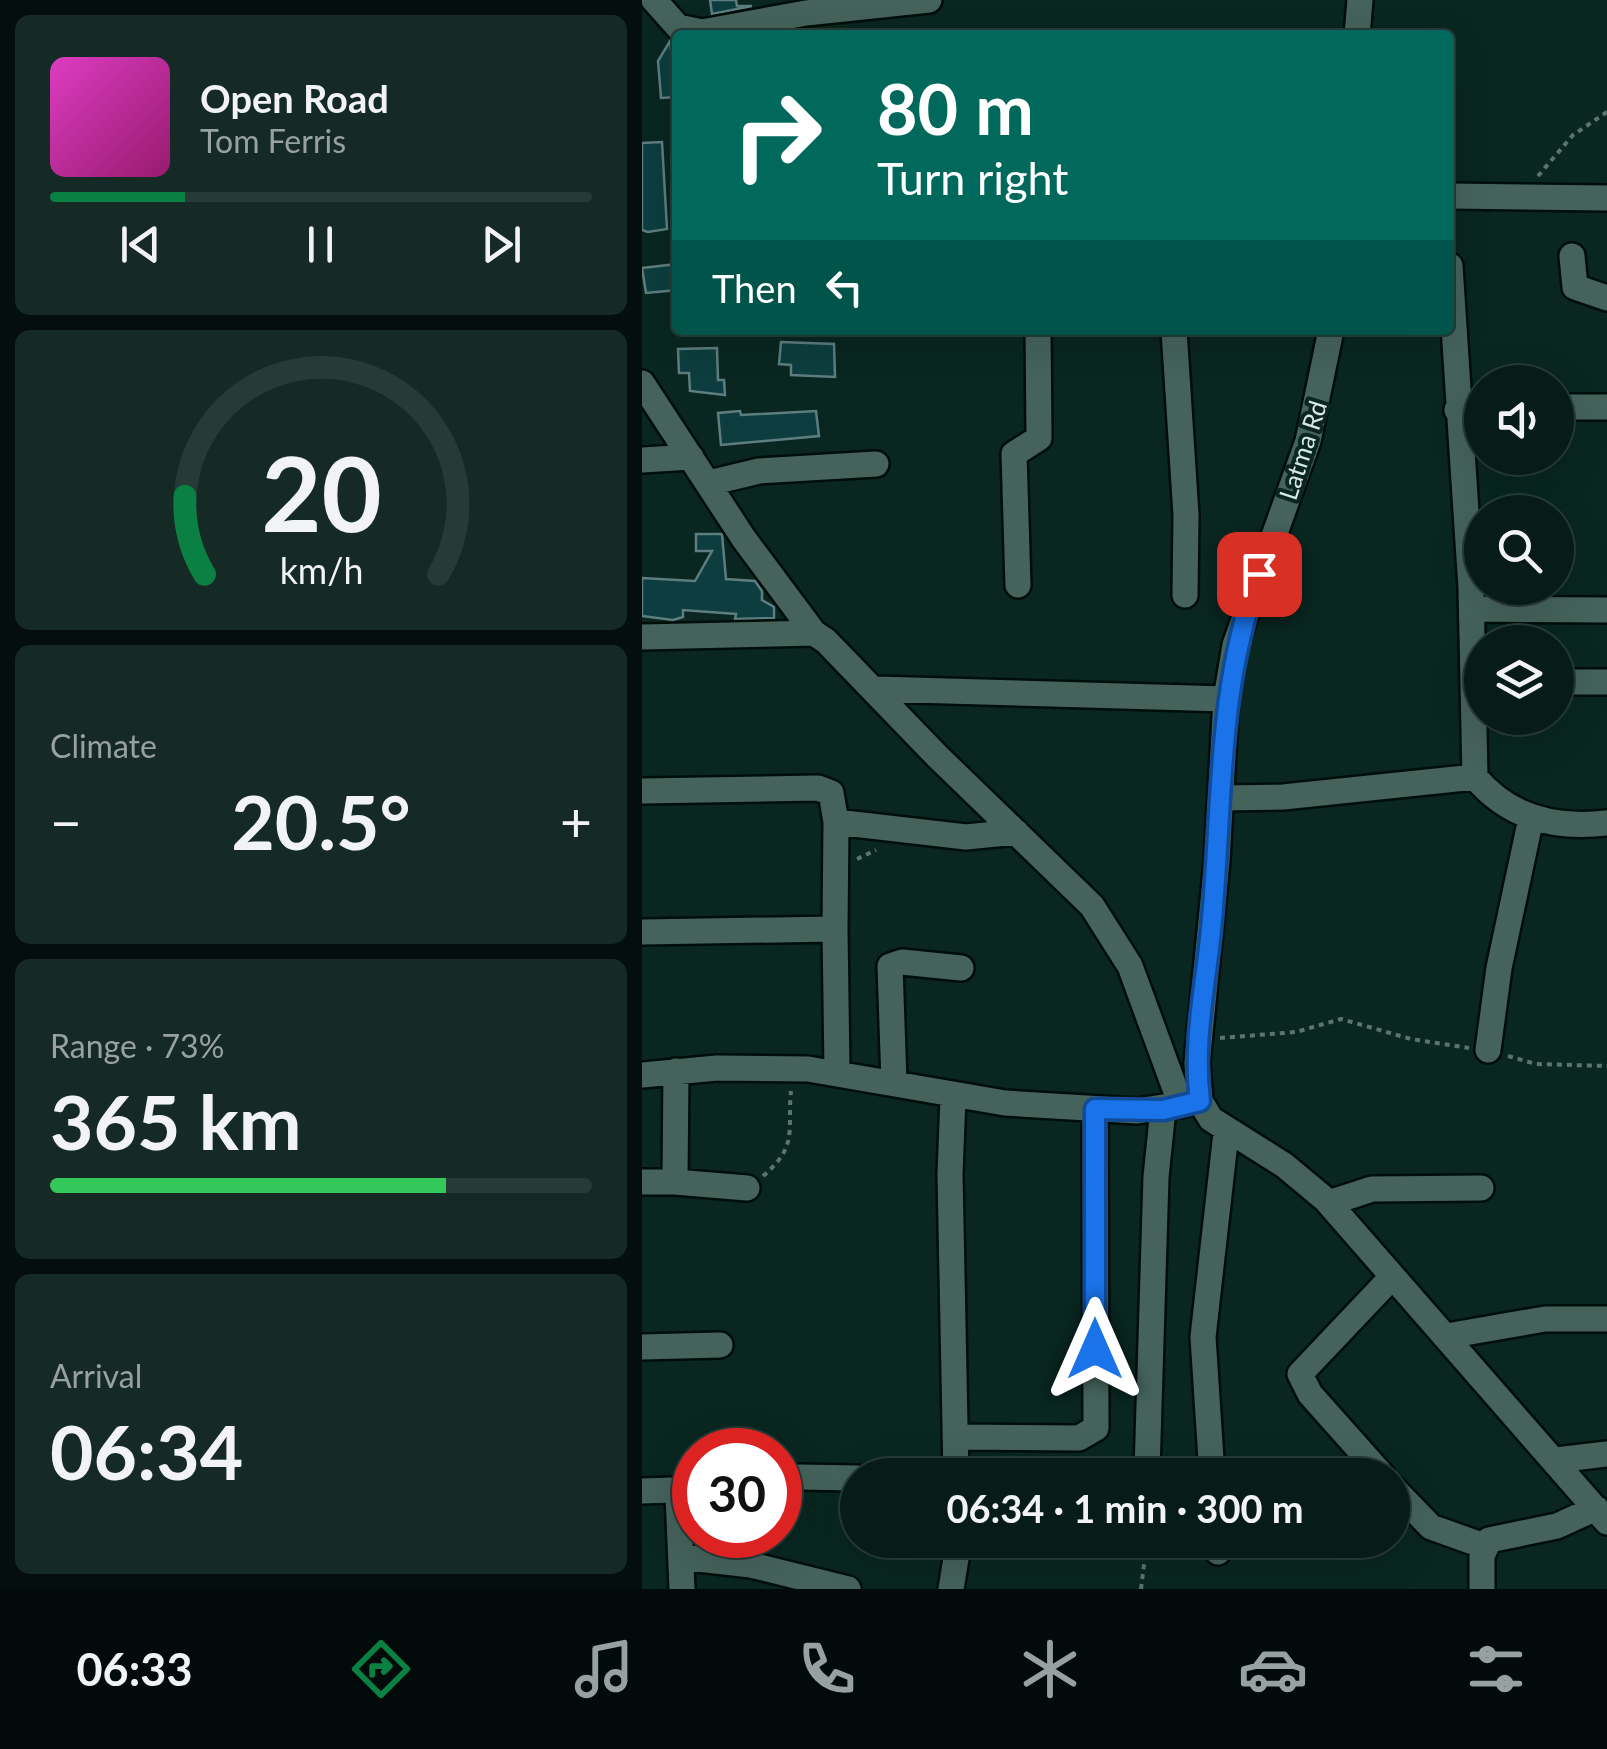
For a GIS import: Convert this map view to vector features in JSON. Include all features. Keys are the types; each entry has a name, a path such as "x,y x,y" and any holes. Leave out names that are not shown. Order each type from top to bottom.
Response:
{"street":[{"path":"654,0 678,27 692,30"},
{"path":"710,30 805,6 928,0"},
{"path":"1357,30 1360,0"},
{"path":"1454,196 1606,198"},
{"path":"1572,256 1575,287 1606,298"},
{"path":"1454,297 1464,373"},
{"path":"1018,585 1014,454 1038,438 1038,335"},
{"path":"1174,335 1186,515 1185,594"},
{"name":"Latma Rd","path":"1147,1458 1156,1177 1181,1105 1208,972 1226,699 1243,617 1308,441 1330,335"},
{"path":"642,383 814,633 1067,879 1114,935 1149,1014 1181,1105"},
{"path":"1574,407 1606,408"},
{"path":"642,460 691,457"},
{"path":"709,483 760,471 876,464"},
{"path":"1470,475 1473,625"},
{"path":"1472,610 1606,610"},
{"path":"642,636 814,633"},
{"path":"1574,682 1606,682"},
{"path":"876,690 1226,699"},
{"path":"1475,777 1476,735"},
{"path":"1220,798 1265,799 1475,777 1531,818 1556,825 1606,823"},
{"path":"642,790 818,788 834,796 837,1072"},
{"path":"1488,1050 1499,968 1531,818"},
{"path":"836,822 902,826 966,836 1016,832"},
{"path":"642,932 835,929"},
{"path":"894,1082 890,966 915,963 961,968"},
{"path":"642,1075 808,1069 953,1096 1095,1109 1181,1105 1284,1165 1329,1203 1601,1515 1500,1536 1484,1546"},
{"path":"675,1182 676,1071"},
{"path":"953,1096 950,1174 956,1458"},
{"path":"955,1437 1079,1438 1096,1428 1095,1109"},
{"path":"1211,1458 1203,1337 1226,1133"},
{"path":"642,1182 748,1188"},
{"path":"1329,1203 1372,1189 1481,1188"},
{"path":"1367,1458 1310,1394 1300,1374 1392,1277"},
{"path":"1448,1336 1483,1326 1546,1319 1606,1319"},
{"path":"642,1347 720,1345"},
{"path":"1556,1460 1606,1454"},
{"path":"802,1476 840,1477"},
{"path":"642,1491 672,1493"},
{"path":"1410,1505 1431,1527 1484,1546"},
{"path":"1482,1589 1484,1546"},
{"path":"681,1558 682,1589"},
{"path":"690,1558 752,1565 848,1589"},
{"path":"951,1589 956,1558"}],"path":[{"path":"1538,186 1539,173 1548,160 1582,127 1606,112"},
{"path":"835,898 844,868 894,840 904,832 902,826"},
{"path":"1198,1031 1216,1038 1267,1035 1346,1019 1411,1040 1488,1050 1536,1064 1606,1066"},
{"path":"748,1188 777,1164 786,1149 793,1129 792,1085 808,1069"},
{"path":"1141,1589 1145,1558"}],"building":[{"path":"710,0 736,0 737,6 752,6 712,14"},
{"path":"670,41 672,97 661,98 658,61"},
{"path":"662,142 667,229 648,232 642,230 642,143"},
{"path":"672,265 672,290 646,293 642,268"},
{"path":"781,342 834,344 835,377 791,375 791,365 779,364"},
{"path":"717,348 718,380 724,380 725,395 690,391 689,373 679,373 678,349"},
{"path":"740,411 741,415 816,411 819,436 721,445 718,413"},
{"path":"696,534 722,534 726,579 755,581 762,591 762,600 774,607 774,618 735,619 736,614 683,610 683,617 673,620 642,616 642,578 695,581 712,551 696,551"}],"route":[{"path":"1095,1349 1095,1109 1163,1110 1200,1101 1198,1031 1213,913 1226,699 1235,645 1259,574"}]}
